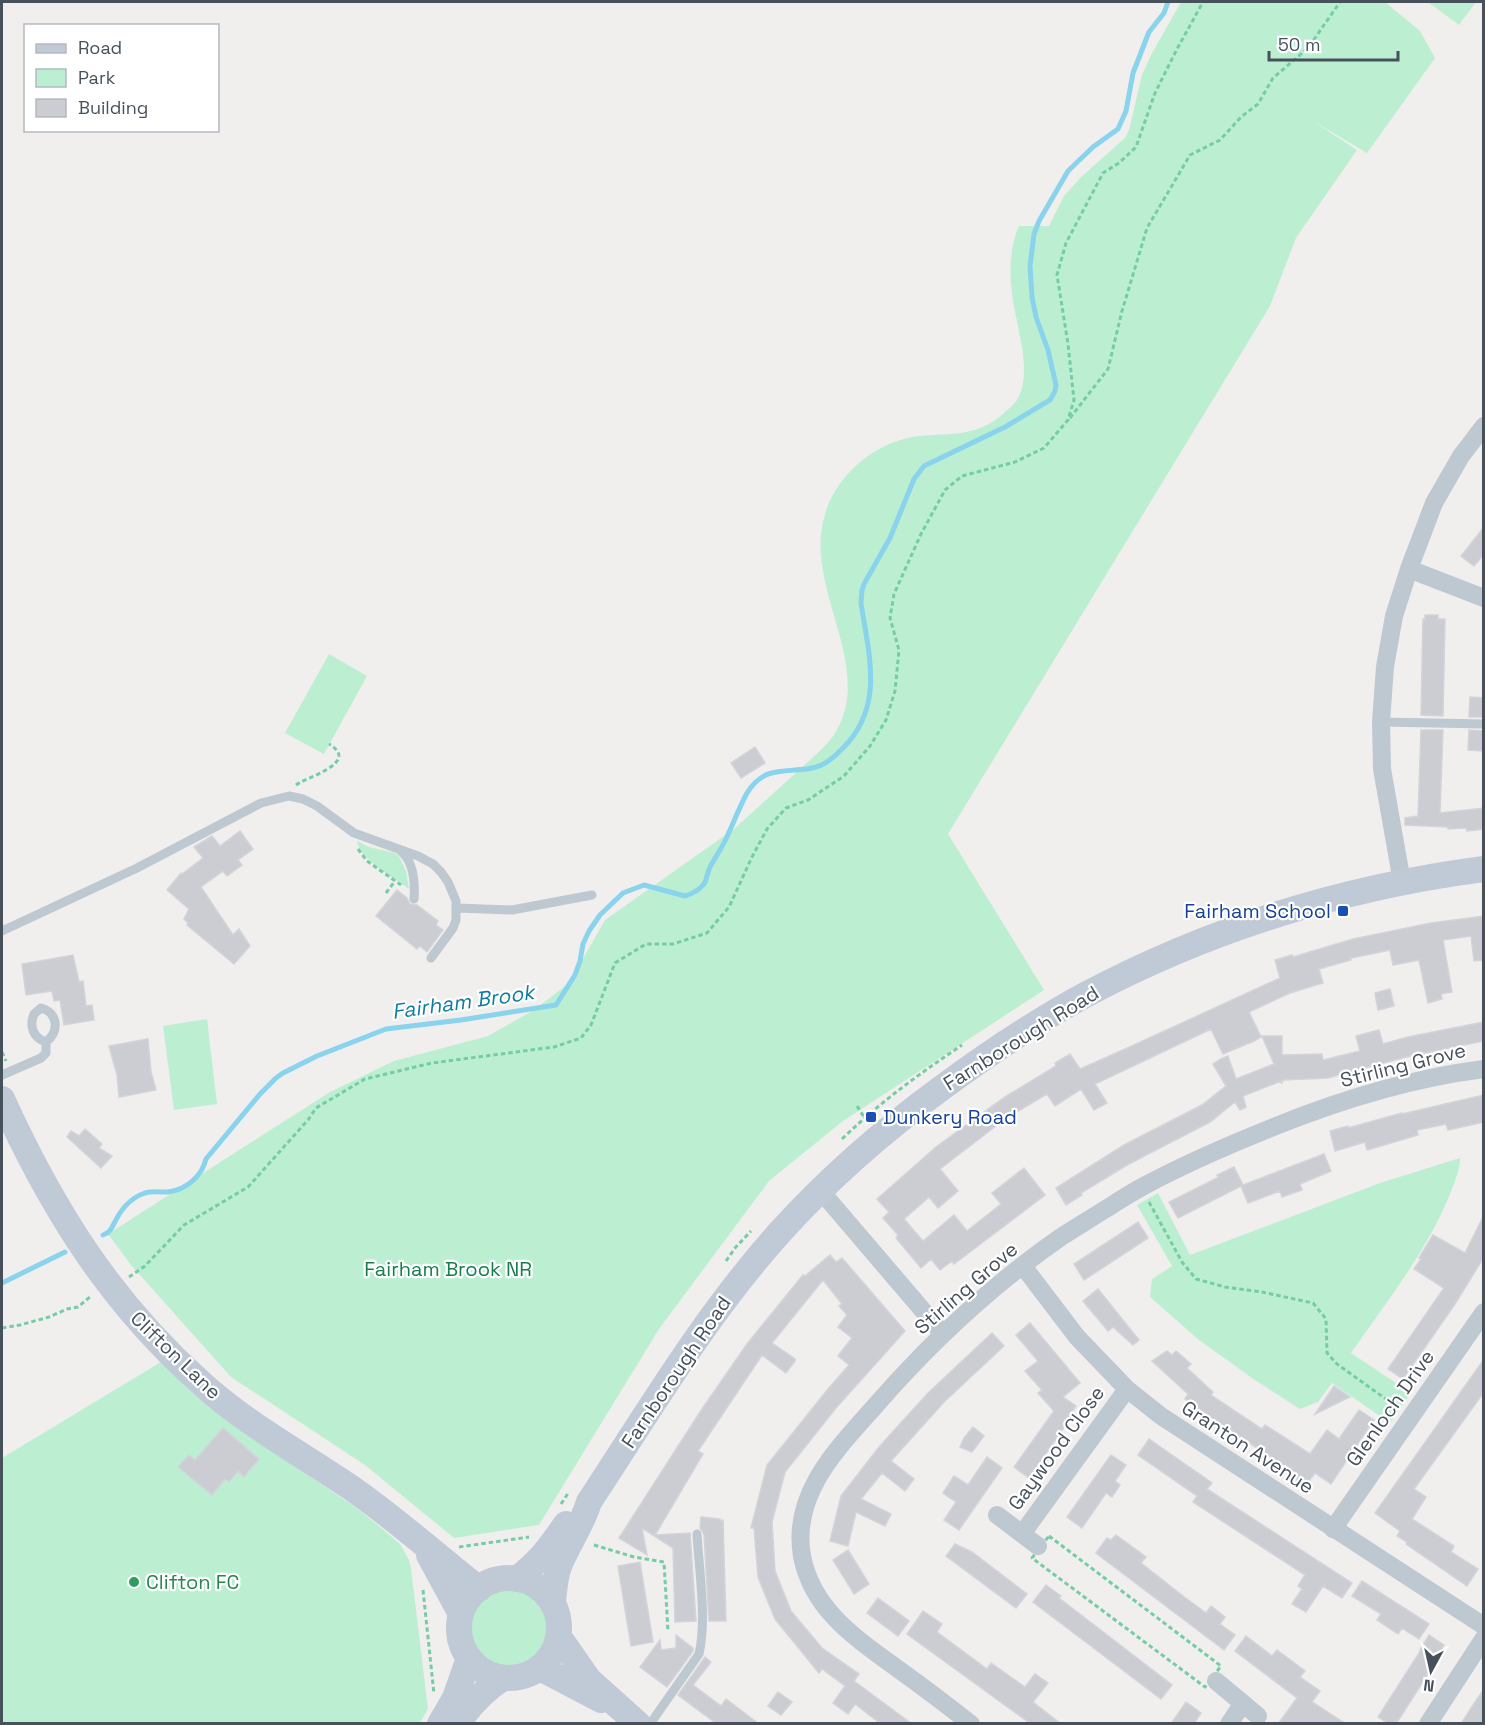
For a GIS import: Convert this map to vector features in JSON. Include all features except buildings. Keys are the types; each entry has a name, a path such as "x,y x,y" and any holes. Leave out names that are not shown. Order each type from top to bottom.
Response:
{"street":[{"path":"1402,882 1382,769 1381,722 1385,667 1394,616 1434,503 1461,456 1484,426"},
{"path":"1409,569 1484,598"},
{"name":"Farnborough Road","path":"553,1603 554,1583 559,1566 584,1518 589,1502 685,1355 733,1288 780,1232 820,1190 856,1156 919,1105 1024,1031 1089,993 1220,934 1289,911 1365,890 1447,873 1484,868"},
{"name":"Stirling Grove","path":"971,1724 849,1633 825,1607 807,1574 802,1557 801,1539 805,1506 819,1474 844,1441 943,1334 1061,1237 1141,1187 1199,1158 1314,1111 1389,1088 1484,1069"},
{"name":"Clifton Lane","path":"2,1099 46,1188 69,1227 112,1288 150,1334 202,1385 226,1404 352,1488 478,1589"},
{"path":"820,1190 943,1334"},
{"name":"Granton Avenue","path":"1023,1266 1077,1337 1127,1389 1161,1416 1484,1626"},
{"name":"Glenloch Drive","path":"1333,1529 1484,1312"},
{"name":"Gaywood Close","path":"1022,1534 1127,1389"},
{"name":"Farnborough Road","path":"517,1579 549,1550 574,1511 589,1502"},
{"name":"Gaywood Close","path":"997,1515 1038,1546"},
{"name":"Clifton Lane","path":"423,1544 461,1614"},
{"path":"504,1578 517,1579 538,1587 553,1603 559,1620 559,1637 552,1654 540,1668 523,1676 503,1678 484,1671 469,1658 462,1644 459,1629 461,1614 468,1600 478,1589 504,1578"},
{"path":"559,1637 589,1680 630,1717"},
{"path":"1428,1724 1484,1638"},
{"path":"437,1712 455,1698 469,1658"},
{"path":"540,1668 630,1717"},
{"path":"1219,1673 1243,1703 1258,1716"},
{"path":"457,1724 488,1688 503,1678"},
{"path":"1229,1724 1243,1703"}],"lane":[{"path":"1381,722 1484,724"},
{"path":"2,931 137,868 261,803 289,796 303,799 317,806 347,829 365,838 418,856 441,872 453,891 457,908 456,920 453,928 431,958"},
{"path":"399,850 408,860 414,897"},
{"path":"457,908 512,910 592,895"},
{"path":"2,1075 44,1056 47,1050 46,1042"},
{"path":"650,1724 699,1654 702,1625 697,1534"}],"path":[{"path":"1068,420 1074,400 1057,275 1066,243 1103,173 1119,163 1136,147 1155,93 1203,2"},
{"path":"132,1285 127,1278 145,1266 184,1225 248,1187 316,1108 365,1079 432,1063 554,1047 581,1038 591,1025 615,963 646,944 673,944 707,933 729,907 767,829 786,808 808,800 844,776 870,746 886,720 895,691 899,650 890,618 894,594 921,534 945,490 962,476 1015,462 1044,448 1068,420 1108,369 1122,311 1147,228 1190,155 1220,140 1241,117 1258,104 1273,78 1308,48 1340,2"},
{"path":"289,796 292,788 297,784 335,765 337,752 335,747 329,744"},
{"path":"347,829 363,857 414,897"},
{"path":"386,893 395,881"},
{"path":"857,1106 864,1117"},
{"path":"1141,1187 1182,1262 1196,1279 1225,1287 1313,1303 1326,1319 1327,1353 1337,1364 1410,1418"},
{"path":"2,1328 78,1307 92,1296"},
{"path":"454,1548 532,1536"},
{"path":"1049,1536 1219,1673 1205,1687 1032,1558 1049,1536"},
{"path":"585,1543 634,1557 664,1562 668,1631"},
{"path":"422,1584 437,1712"}],"green space":[{"name":"Fairham Brook NR","path":"1181,2 1385,2 1420,31 1435,58 1367,153 1313,121 1357,150 1296,238 1270,306 948,834 1044,990 843,1121 769,1181 659,1329 539,1525 454,1538 365,1465 231,1377 131,1265 108,1234 330,1092 394,1061 488,1036 534,1010 569,983 605,920 734,829 822,749 834,735 845,710 848,684 845,657 824,576 821,549 823,522 835,491 858,464 886,445 919,436 954,434 974,430 994,421 1016,402 1024,375 1011,276 1012,250 1019,226 1049,226 1064,196 1081,177 1125,138 1142,75"},
{"path":"1428,2 1476,2 1459,25"},
{"path":"329,654 367,676 324,754 285,733"},
{"path":"357,841 399,856 406,871 409,889 371,862 359,848"},
{"path":"207,1019 217,1104 174,1110 163,1026"},
{"path":"1460,1158 1459,1170 1452,1189 1432,1233 1351,1353 1411,1393 1390,1423 1332,1383 1318,1402 1300,1409 1199,1340 1150,1297 1152,1279 1172,1266 1137,1205 1158,1193 1190,1255 1380,1183"},
{"path":"161,1362 213,1410 358,1509 400,1544 411,1568 428,1709 419,1724 2,1723 2,1458"},
{"path":"509,1590 524,1593 541,1607 548,1629 545,1644 531,1661 509,1668 494,1665 477,1651 470,1629 473,1614 487,1597"}],"waterway":[{"name":"Fairham Brook","path":"103,1235 110,1230 122,1210 136,1197 148,1192 175,1191 192,1181 201,1171 206,1159 260,1094 283,1073 317,1056 386,1029 556,1005 575,975 589,931 600,915 623,893 644,885 685,896 695,892 704,884 710,867 753,785 774,772 818,767 842,749 855,733 864,716 869,698 870,661 861,603 862,590 890,538 914,479 924,466 1005,427 1050,400 1055,391 1056,385 1048,350 1036,317 1032,297 1030,266 1034,234 1068,171 1093,147 1118,129 1126,111 1133,73 1149,32 1164,13 1168,2"},
{"name":"Fairham Brook","path":"2,1283 65,1252"}],"place":[{"name":"Fairham School","path":"1343,911"},
{"name":"Dunkery Road","path":"871,1117"},
{"name":"Clifton FC","path":"134,1582"}]}
